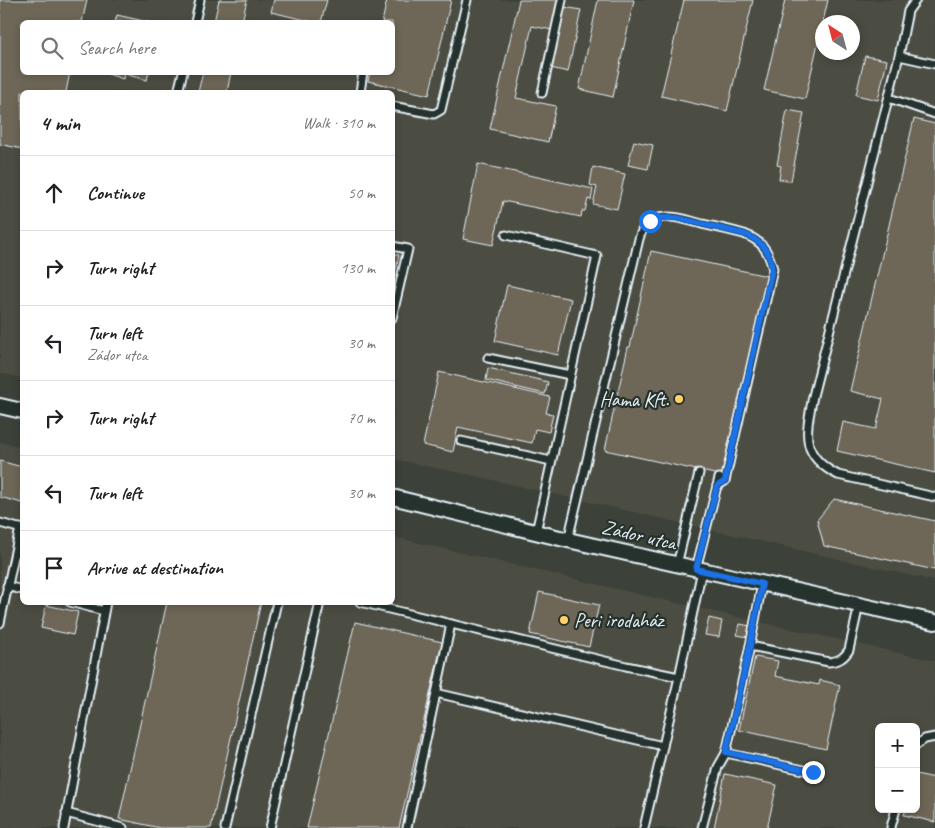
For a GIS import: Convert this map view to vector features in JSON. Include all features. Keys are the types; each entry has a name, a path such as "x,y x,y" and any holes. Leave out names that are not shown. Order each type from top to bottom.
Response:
{"street":[{"path":"0,406 20,411"},
{"name":"Zádor utca","path":"395,498 568,540 935,622"}],"lane":[{"path":"195,20 200,0"},
{"path":"395,107 434,114 441,110 467,0"},
{"path":"542,93 562,0"},
{"path":"916,0 908,11 889,98 806,429 812,453 828,470 838,475 935,497"},
{"path":"899,56 935,64"},
{"path":"178,90 182,75"},
{"path":"360,90 362,75"},
{"path":"889,98 935,114"},
{"path":"568,540 639,239 645,225 658,218 677,218 754,237 760,242 770,257 772,269 725,481 718,482 699,569 679,677 644,828"},
{"path":"506,235 597,256 536,532"},
{"path":"395,247 408,249 395,305"},
{"path":"488,358 570,375"},
{"path":"462,441 551,461"},
{"path":"677,565 699,473"},
{"path":"0,523 20,528"},
{"path":"0,623 20,532"},
{"path":"702,828 718,767 726,752 762,584"},
{"path":"7,586 20,589"},
{"path":"81,605 104,611"},
{"path":"64,828 105,605"},
{"path":"225,828 276,605"},
{"path":"270,828 319,605"},
{"path":"373,605 616,664 679,677"},
{"path":"750,646 829,662 836,661 846,655 849,650 859,605"},
{"path":"407,828 452,624"},
{"path":"436,694 663,746"},
{"path":"920,742 935,737"},
{"path":"726,752 813,772"},
{"path":"66,813 123,828"},
{"path":"891,827 895,813"}],"shaded area":[{"path":"0,0 935,0 935,581 395,459 395,90 20,90 20,378 0,373"},
{"path":"0,442 20,447 20,605 395,605 395,537 935,661 935,828 0,828"}],"building":[{"path":"0,0 87,0 82,20 20,20 20,75 69,75 66,90 20,90 20,149 0,144"},
{"path":"219,0 247,0 242,20 214,20"},
{"path":"274,0 327,0 322,20 305,20 271,12"},
{"path":"387,0 451,0 429,95 368,81 369,75 395,75 395,20 382,20"},
{"path":"519,0 559,0 552,30 532,26 516,98 556,106 548,142 490,129"},
{"path":"598,0 634,0 613,97 579,89"},
{"path":"684,0 753,0 727,111 661,96"},
{"path":"785,0 828,0 825,15 815,15 815,56 805,99 764,90"},
{"path":"564,7 581,10 568,72 551,68"},
{"path":"117,15 139,20 116,20"},
{"path":"865,56 887,60 878,100 856,95"},
{"path":"111,75 124,75 123,79"},
{"path":"128,75 148,75 147,80"},
{"path":"202,75 230,75 227,90 198,90"},
{"path":"787,110 804,113 791,181 779,179 781,166 777,165"},
{"path":"914,119 935,124 935,473 837,451 843,422 876,429 883,399 850,391"},
{"path":"634,141 653,145 648,169 628,165"},
{"path":"478,164 593,189 591,200 588,199 585,211 582,211 581,217 503,201 493,245 463,239"},
{"path":"593,167 625,174 617,209 593,204 597,187 590,185"},
{"name":"Hama Kft.","path":"651,251 767,276 724,476 605,450"},
{"path":"395,254 399,255 395,273"},
{"path":"507,285 571,299 558,355 495,341"},
{"path":"488,368 548,382 545,394 486,380"},
{"path":"439,372 550,397 546,413 553,414 549,432 535,429 532,443 458,427 453,452 423,445"},
{"path":"0,461 20,466 20,502 0,497"},
{"path":"834,499 935,521 935,570 824,546 817,520"},
{"name":"Peri irodaház","path":"539,592 599,605 589,647 530,634"},
{"path":"46,605 78,612 73,635 41,628"},
{"path":"166,605 260,605 211,828 160,828 119,819"},
{"path":"709,618 722,621 719,637 705,635"},
{"path":"355,622 442,642 399,828 307,828"},
{"path":"740,624 750,626 748,637 737,635"},
{"path":"755,657 778,661 775,676 819,685 820,680 840,685 826,749 739,730"},
{"path":"725,774 777,785 767,828 714,828"},
{"path":"920,775 935,778 935,822 904,815 905,813 920,813"}],"place":[{"name":"Hama Kft.","path":"679,399"},
{"name":"Peri irodaház","path":"564,620"}],"route":[{"path":"650,221 666,217 677,218 744,234 754,237 760,242 770,257 772,269 725,481 717,486 696,569 762,584 726,752 813,772"}]}
